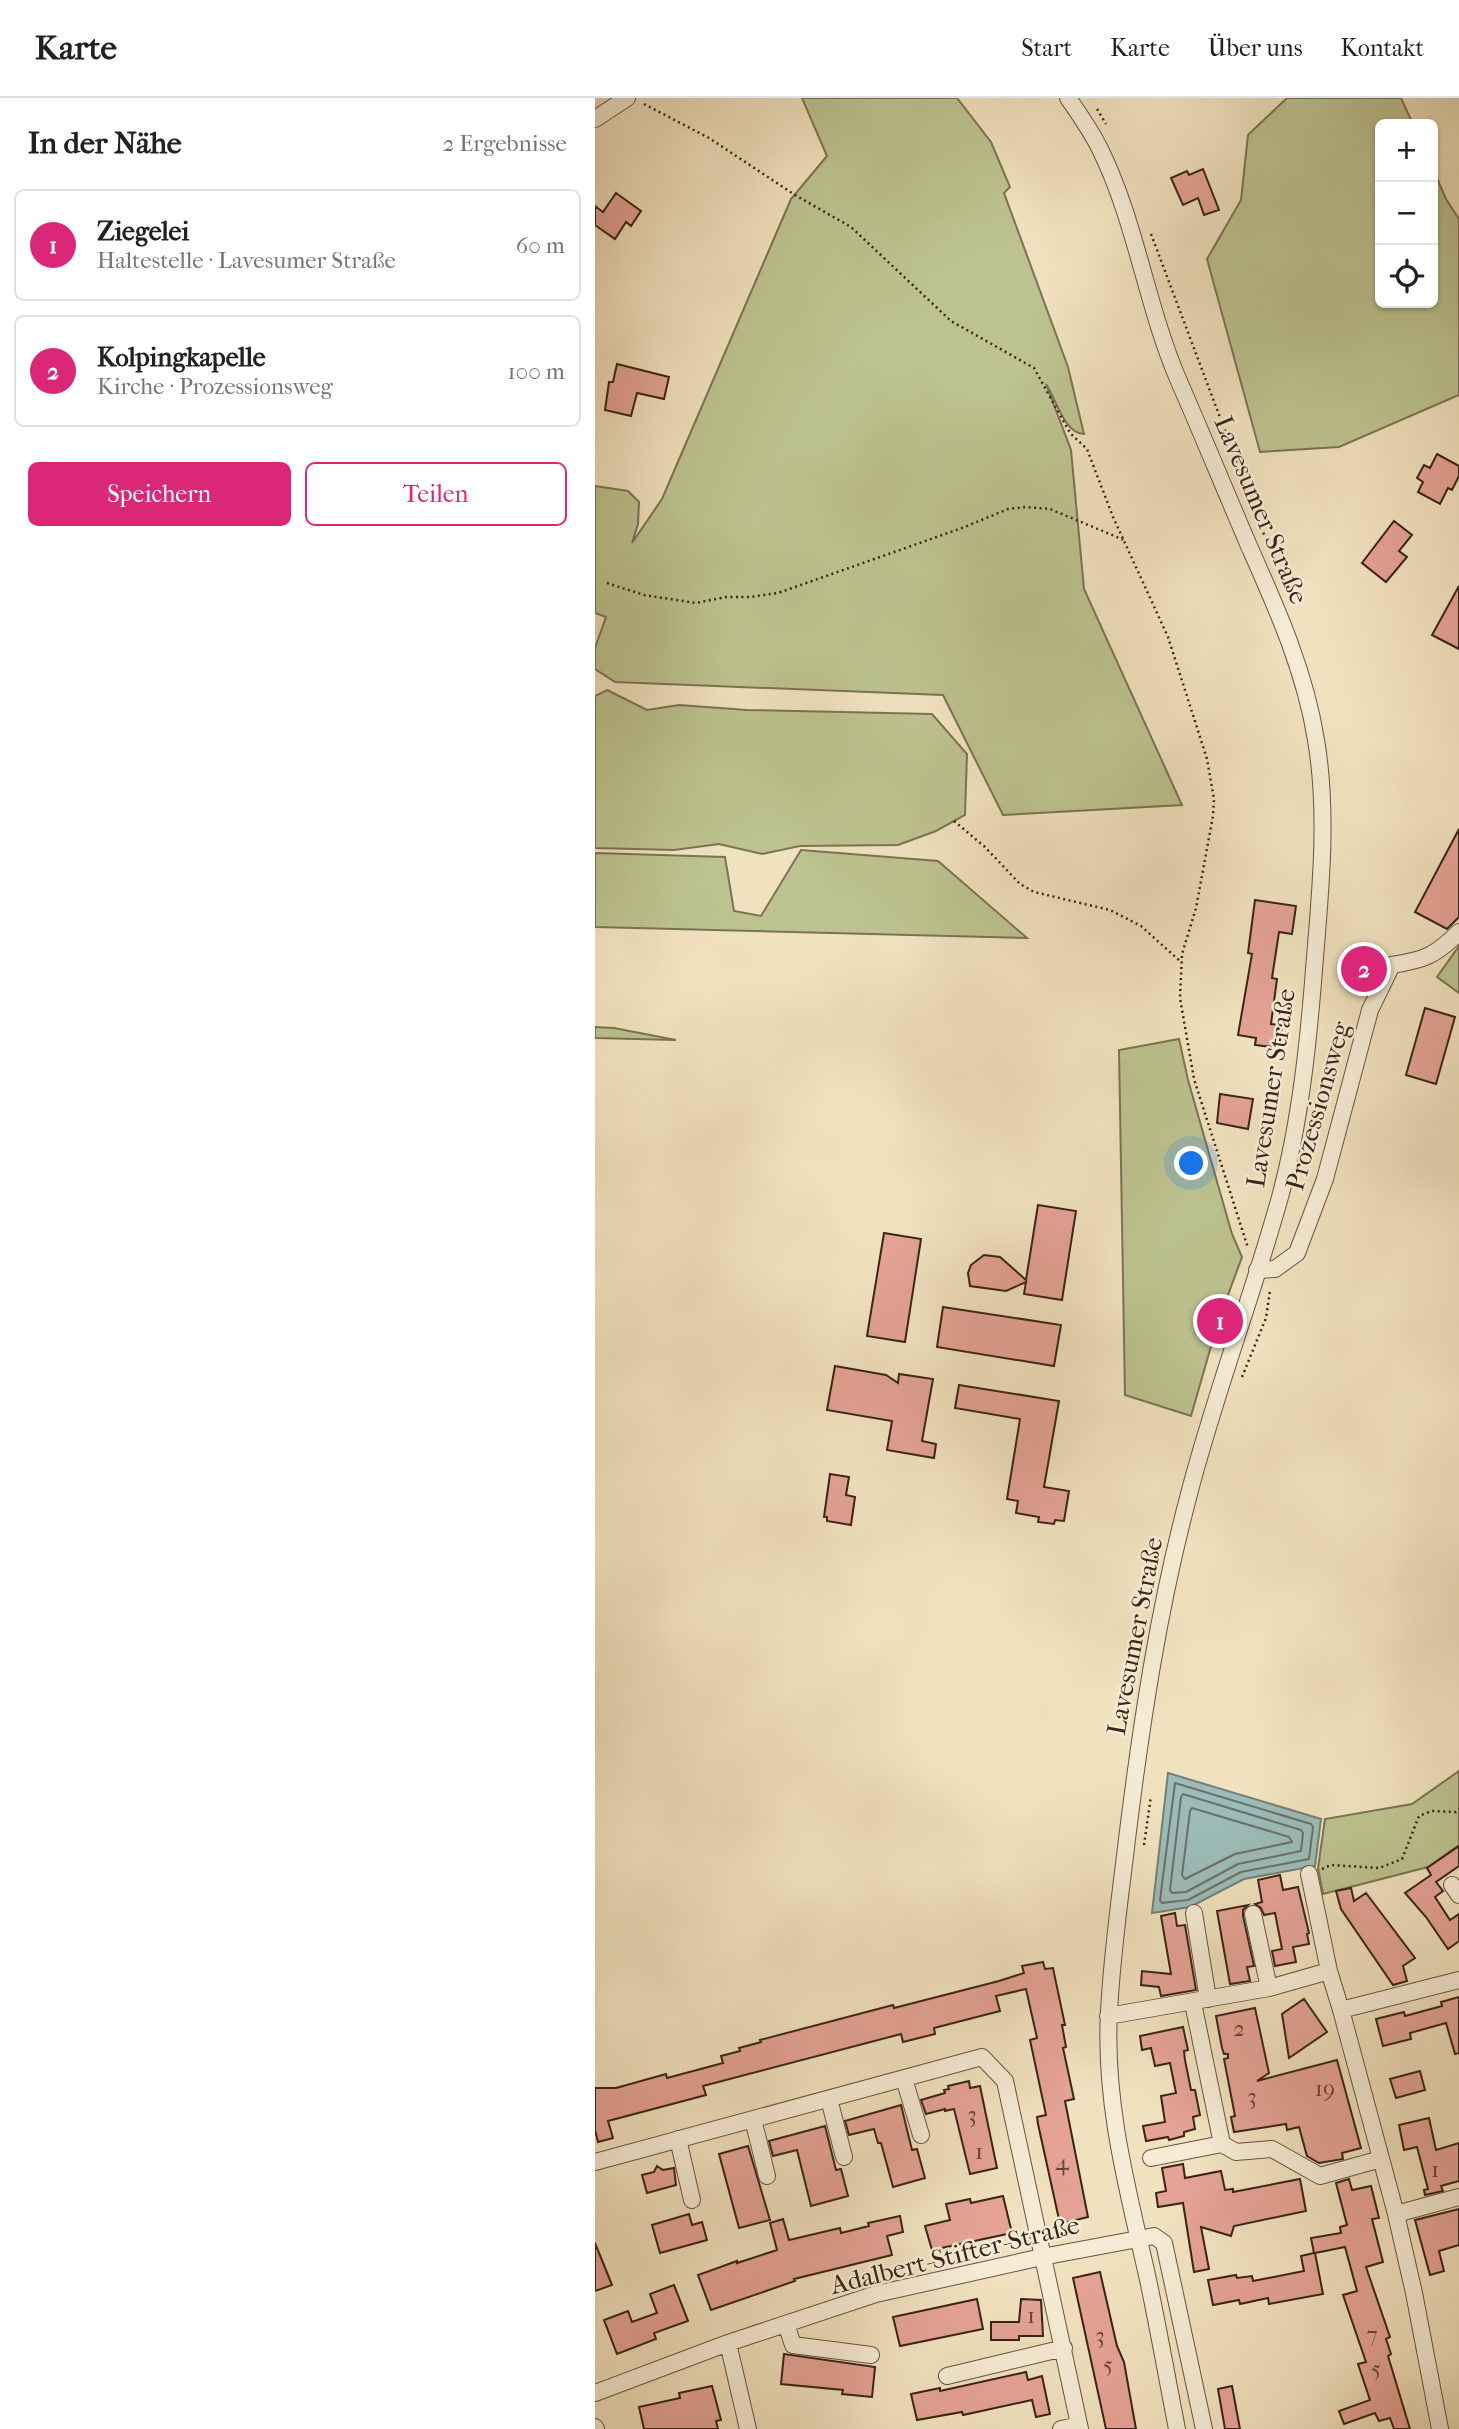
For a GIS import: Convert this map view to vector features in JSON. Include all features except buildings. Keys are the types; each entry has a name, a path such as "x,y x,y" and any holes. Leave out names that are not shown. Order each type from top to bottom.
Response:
{"street":[{"name":"Lavesumer Straße","path":"1068,98 1090,130 1116,187 1172,365 1291,643 1307,695 1317,741 1321,785 1321,868 1309,1028 1295,1127 1288,1163 1258,1270 1208,1424 1159,1621 1136,1766 1112,1963 1108,2016 1112,2110 1177,2429"},
{"path":"595,118 626,99"},
{"name":"Prozessionsweg","path":"1275,1269 1297,1253 1312,1217 1325,1179 1370,1010 1392,965 1422,960 1444,947 1459,932"},
{"path":"1258,1270 1275,1269"},
{"path":"1309,1874 1329,1971 1396,2214 1440,2429"},
{"path":"1194,1913 1201,2001 1222,2144"},
{"path":"1253,1914 1269,1988"},
{"path":"1108,2016 1269,1988 1329,1971"},
{"path":"1341,2010 1459,1980"},
{"path":"595,2162 982,2057 1005,2081 1080,2427 1061,2429"},
{"path":"904,2079 921,2135"},
{"path":"829,2099 844,2157"},
{"path":"753,2119 767,2176"},
{"path":"678,2139 692,2200"},
{"path":"1151,2158 1222,2144 1236,2152 1272,2148 1319,2176 1381,2159"},
{"path":"1396,2214 1459,2197"},
{"path":"1137,2238 1154,2236 1164,2243 1204,2429"},
{"name":"Adalbert-Stifter-Straße","path":"595,2393 728,2343 876,2294 1137,2238"},
{"path":"786,2324 793,2345 871,2355"},
{"path":"728,2343 748,2429"},
{"path":"947,2376 1063,2348"}],"path":[{"path":"626,99 637,101 709,138 785,189 851,227 951,321 1034,368 1070,433 1087,449 1168,638 1207,759 1214,799 1205,869 1181,962 1180,998 1193,1079 1241,1232 1258,1270"},
{"path":"1096,107 1108,128"},
{"path":"1147,225 1271,553"},
{"path":"607,583 644,595 696,603 726,597 778,593 1008,509 1026,507 1050,509 1124,540"},
{"path":"954,821 985,847 1020,884 1034,892 1110,910 1141,926 1181,962"},
{"path":"1240,1382 1266,1318 1275,1269"},
{"path":"1144,1850 1152,1787"},
{"path":"1309,1874 1331,1866 1379,1868 1402,1859 1419,1816 1432,1811 1456,1812 1459,1809"}],"green space":[{"path":"802,98 957,98 991,142 1010,187 1004,193 1068,367 1084,434 1071,428 1066,422 1046,384 1071,450 1084,589 1182,805 1003,815 943,695 615,682 595,669 595,648 606,617 595,613 595,486 628,491 639,502 638,524 632,543 662,499 791,199 827,156"},
{"path":"1287,98 1401,98 1411,119 1375,119 1375,308 1438,308 1438,181 1459,219 1459,395 1339,447 1260,452 1207,259 1241,200 1248,135"},
{"path":"607,690 647,710 679,705 747,710 932,714 967,754 965,815 936,831 898,845 800,846 762,854 719,844 674,850 595,848 595,696"},
{"path":"801,850 938,861 1027,938 595,927 595,853 725,857 734,911 761,916"},
{"path":"1459,946 1459,993 1437,977"},
{"path":"595,1027 614,1028 676,1040 595,1038"},
{"path":"1179,1039 1232,1234 1242,1257 1218,1322 1191,1416 1125,1395 1119,1050"},
{"path":"1459,1771 1459,1845 1428,1867 1323,1894 1318,1868 1325,1819 1412,1804"}],"water":[{"path":"1168,1773 1321,1819 1315,1866 1244,1879 1190,1907 1152,1913"}],"place":[{"name":"Kolpingkapelle","path":"1364,969"},
{"name":"Ziegelei","path":"1220,1321"}]}
